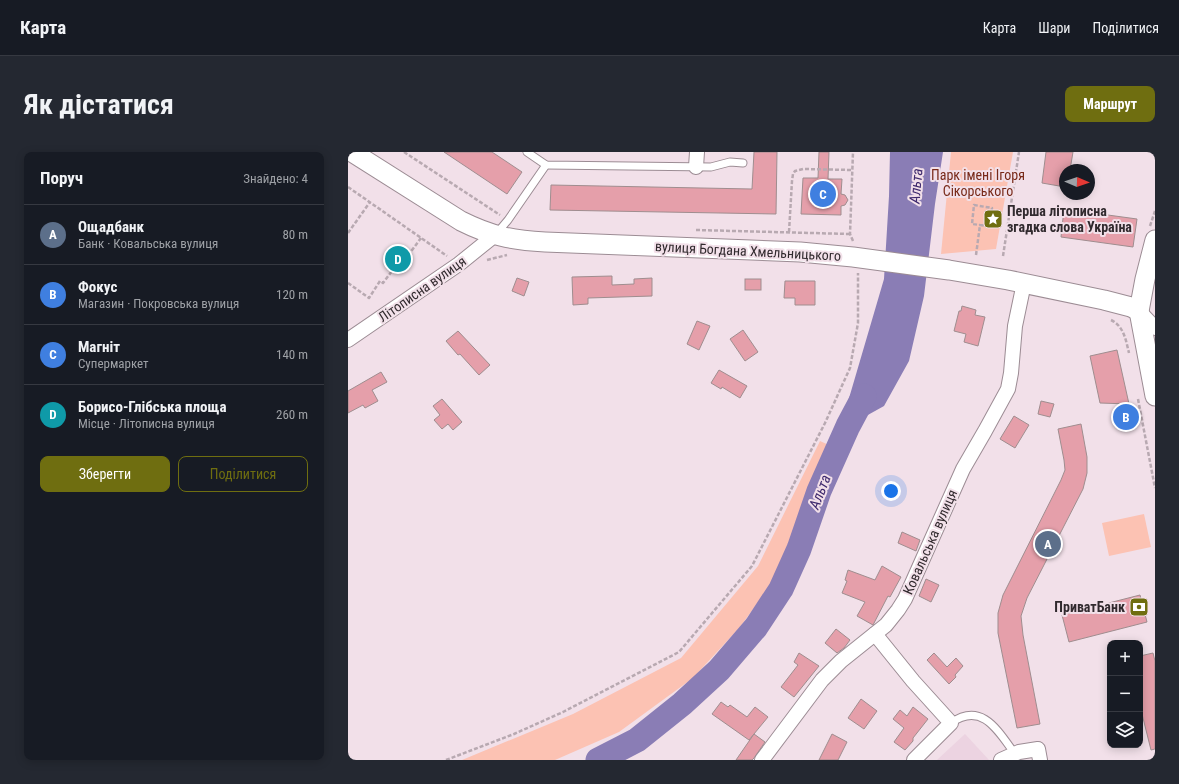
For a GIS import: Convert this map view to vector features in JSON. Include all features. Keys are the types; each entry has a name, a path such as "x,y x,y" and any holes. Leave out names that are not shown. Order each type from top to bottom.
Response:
{"main road":[{"name":"вулиця Богдана Хмельницького","path":"352,152 448,213 478,229 495,235 522,240 545,242 800,252 864,264 949,270 1024,283 1104,300 1131,307 1139,311"},
{"path":"1155,240 1139,311 1155,396"}],"street":[{"path":"696,166 697,152"},
{"name":"Літописна вулиця","path":"348,340 459,264 495,235"},
{"name":"Ковальська вулиця","path":"762,760 822,680 841,661 892,619 905,599 962,468 1006,392 1010,381 1015,326 1024,283"},
{"name":"вулиця Богдана Хмельницького","path":"1139,311 1155,328"},
{"path":"875,634 913,681 951,723 943,729 914,760"},
{"path":"1000,760 1015,754 1039,754"}],"lane":[{"path":"527,152 546,165 711,167 730,162 743,163"},
{"path":"495,235 508,220 546,165"},
{"path":"951,723 964,716 978,716 989,722 996,729 1015,754"}],"path":[{"path":"404,152 508,220"},
{"path":"695,230 850,234 854,152"},
{"path":"1003,256 1019,152"},
{"path":"789,232 792,181 795,171 803,169 853,170"},
{"path":"348,233 370,202"},
{"path":"974,206 992,208 990,226 980,225 972,224 974,206"},
{"path":"976,255 980,225"},
{"path":"348,283 369,298 380,281 383,283 395,267 398,270 421,238"},
{"path":"446,760 514,734 563,712 679,652 752,566 825,423 850,368 858,323 864,264"},
{"path":"1109,319 1114,322 1123,333 1129,354"},
{"path":"1136,392 1155,488"}],"shaded area":[{"path":"965,734 989,760 937,760"}],"green space":[{"name":"Парк імені Ігоря Сікорського","path":"951,152 1013,152 996,249 941,254"},
{"path":"820,441 831,446 810,491 780,572 740,627 693,678 619,732 555,760 462,760 573,714 681,658 758,566"},
{"path":"1144,514 1151,547 1109,556 1102,523"}],"water":[{"path":"890,152 943,152 924,296 909,361 884,406 848,426 847,405 884,279"}],"building":[{"path":"444,152 492,152 522,172 507,194"},
{"path":"754,152 777,152 776,214 550,210 551,185 752,189"},
{"path":"819,152 829,152 828,179 842,179 841,194 845,195 848,200 845,205 841,206 841,215 801,214 803,178 818,178"},
{"path":"1046,152 1073,152 1071,164 1059,164 1059,186 1042,183"},
{"path":"1064,209 1137,219 1133,247 1061,237"},
{"path":"612,276 612,285 634,284 634,279 652,278 652,296 588,298 588,304 573,305 572,277"},
{"path":"517,278 529,282 524,296 512,291"},
{"path":"745,279 761,279 761,290 745,290"},
{"path":"785,281 815,281 815,305 795,305 795,298 784,298"},
{"path":"962,306 976,310 975,315 985,317 978,346 964,342 966,334 954,331 959,311 961,311"},
{"path":"697,321 710,326 699,350 687,344"},
{"path":"743,330 758,352 745,361 730,339"},
{"path":"458,331 490,365 479,375 446,341"},
{"path":"1117,350 1129,404 1100,403 1090,356"},
{"path":"719,370 747,386 740,398 722,387 721,389 711,383"},
{"path":"381,372 387,382 372,390 378,401 365,408 363,405 348,413 348,391"},
{"path":"442,399 462,422 453,430 448,424 442,429 434,420 440,415 433,406"},
{"path":"1041,401 1054,404 1050,417 1038,414"},
{"path":"1014,416 1029,425 1015,448 1000,439"},
{"path":"1081,424 1087,457 1087,473 1083,489 1027,598 1021,616 1023,635 1040,724 1017,728 998,633 998,613 1003,595 1065,470 1058,429"},
{"path":"902,532 920,540 916,551 898,543"},
{"path":"882,566 901,577 890,597 888,596 873,625 857,616 865,602 842,593 847,581 845,580 848,570 875,580"},
{"path":"926,579 939,585 931,602 919,596"},
{"path":"1140,595 1147,622 1069,642 1062,615"},
{"path":"836,629 850,640 844,648 837,653 825,643"},
{"path":"799,653 819,666 794,697 781,687 798,665 794,662"},
{"path":"934,653 947,667 956,658 963,666 955,675 956,677 949,684 927,660"},
{"path":"1153,653 1155,661 1155,749 1151,750 1143,718 1143,655"},
{"path":"861,699 877,711 864,729 848,718"},
{"path":"721,702 728,707 730,705 747,717 755,707 768,717 749,740 712,714"},
{"path":"913,707 928,719 905,750 894,742 904,728 893,719 900,710 907,716"},
{"path":"754,734 765,742 754,758 752,760 736,760"},
{"path":"832,734 847,742 838,760 819,760"}],"waterway":[{"name":"Альта","path":"598,760 637,740 682,704 719,670 756,627 781,589 799,549 819,491 848,426 864,396"}],"place":[{"name":"Магніт","path":"823,194"},
{"name":"Перша літописна згадка слова Україна","path":"993,219"},
{"name":"Борисо-Глібська площа","path":"398,259"},
{"name":"Фокус","path":"1126,417"},
{"name":"Ощадбанк","path":"1048,544"},
{"name":"ПриватБанк","path":"1139,607"}]}
